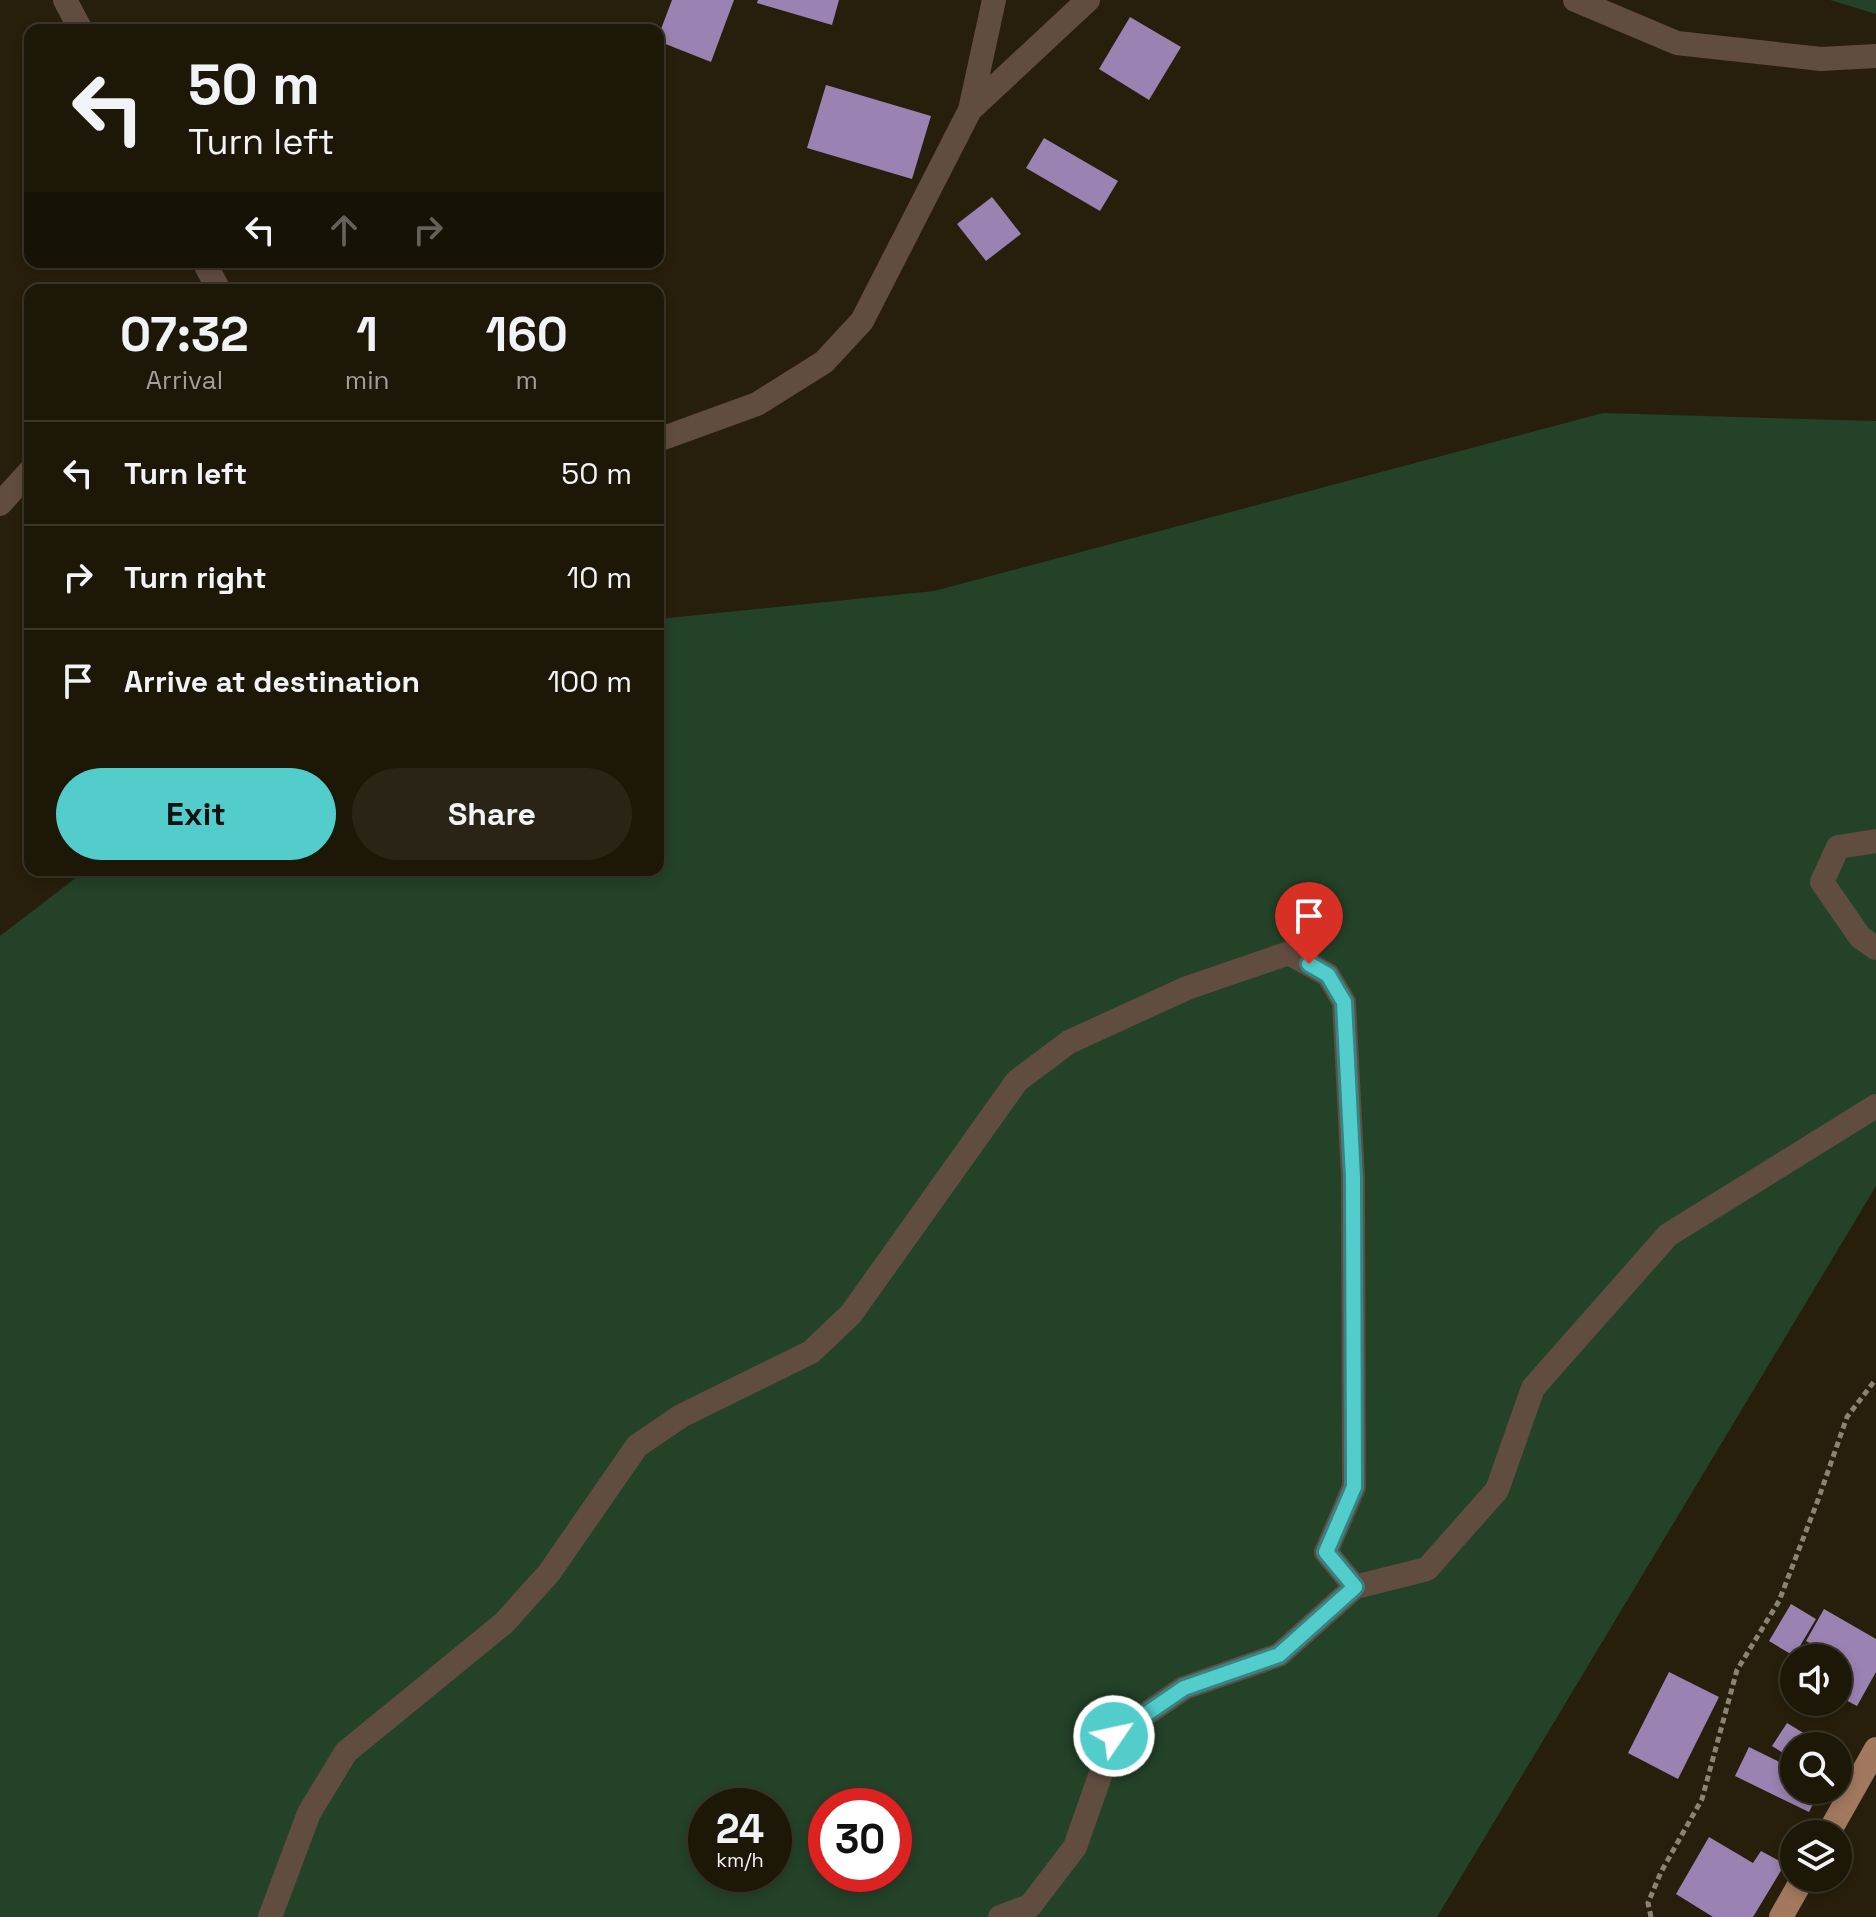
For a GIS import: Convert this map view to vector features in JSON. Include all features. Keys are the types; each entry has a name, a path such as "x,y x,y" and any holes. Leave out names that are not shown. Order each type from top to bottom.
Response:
{"main road":[{"path":"1836,1820 1876,1749"},
{"path":"1781,1917 1795,1892"}],"street":[{"path":"65,0 78,24"},
{"path":"664,438 757,404 824,362 862,321 970,110 994,0"},
{"path":"970,110 1088,0"},
{"path":"1575,0 1677,43 1821,59 1876,56"},
{"path":"0,504 24,478"},
{"path":"1876,841 1838,847 1822,882 1860,937 1876,948"},
{"path":"270,1917 309,1813 346,1752 504,1623 549,1573 637,1446 681,1416 811,1352 851,1314 1017,1081 1069,1042 1187,988 1289,953 1328,975 1344,1002 1353,1178 1354,1487 1326,1552 1355,1587"},
{"path":"1000,1917 1030,1906 1075,1847 1114,1736 1184,1688 1279,1655 1355,1587 1427,1569 1497,1490 1533,1388 1668,1235 1876,1106"}],"path":[{"path":"1651,1917 1648,1903 1661,1872 1702,1799 1737,1670 1779,1601 1847,1417 1876,1379"}],"green space":[{"path":"1830,0 1876,0 1876,14"},
{"path":"1603,413 1876,421 1876,1186 1437,1917 0,1917 0,936 78,876 664,876 664,618 934,591"}],"building":[{"path":"672,0 734,0 711,62 664,43 663,24"},
{"path":"758,0 839,0 832,25 757,3"},
{"path":"1130,17 1181,47 1149,100 1099,69"},
{"path":"826,85 931,116 912,179 807,148"},
{"path":"1044,138 1118,181 1100,211 1026,168"},
{"path":"992,197 1021,234 986,261 957,224"},
{"path":"1791,1604 1816,1619 1801,1644 1780,1644 1780,1648 1769,1641"},
{"path":"1824,1609 1876,1639 1876,1672 1857,1706 1852,1703 1852,1644 1811,1644 1806,1641"},
{"path":"1669,1672 1719,1697 1678,1779 1628,1753"},
{"path":"1787,1723 1802,1732 1781,1732"},
{"path":"1780,1734 1780,1751 1772,1746"},
{"path":"1749,1747 1780,1762 1780,1798 1735,1776"},
{"path":"1793,1804 1813,1804 1809,1812"},
{"path":"1709,1837 1753,1863 1761,1851 1780,1861 1780,1872 1753,1917 1713,1917 1676,1894"}],"route":[{"path":"1114,1736 1184,1688 1279,1655 1355,1587 1326,1552 1354,1487 1353,1178 1344,1002 1328,975 1309,964"}]}
